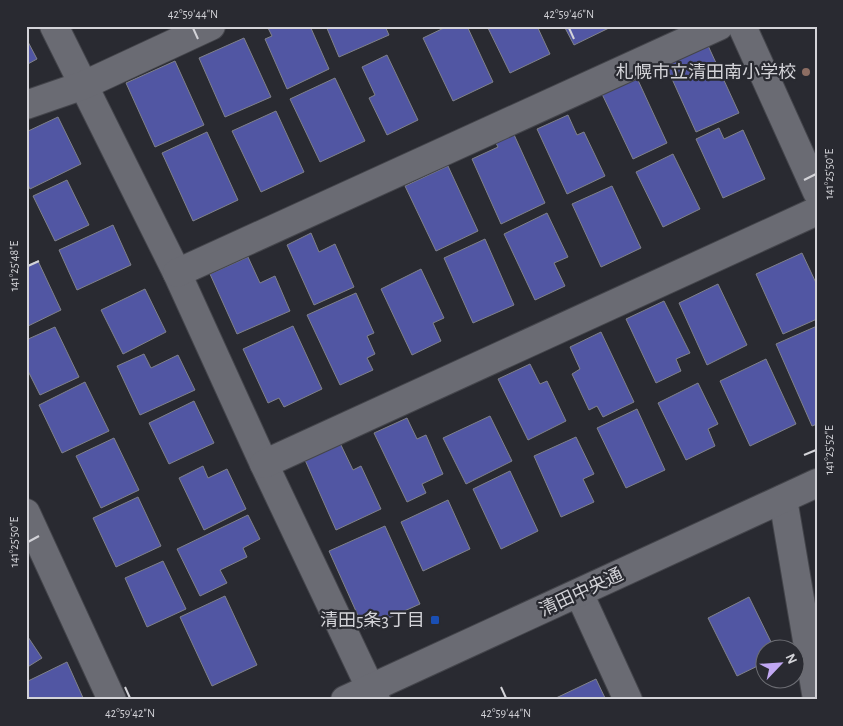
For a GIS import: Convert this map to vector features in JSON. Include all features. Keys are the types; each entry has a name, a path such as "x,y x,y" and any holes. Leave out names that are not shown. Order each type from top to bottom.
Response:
{"street":[{"path":"54,26 177,273 264,464 373,694"},
{"path":"26,105 84,85 210,26"},
{"path":"177,273 719,26"},
{"path":"742,26 817,192"},
{"path":"264,464 817,211"},
{"name":"清田中央通","path":"346,700 373,694 579,593 817,484"},
{"path":"783,499 817,699"},
{"path":"26,513 112,700"},
{"path":"579,593 628,700"}],"building":[{"path":"267,26 310,26 329,69 287,89 265,39 272,36"},
{"path":"326,26 385,26 389,35 339,57"},
{"path":"448,26 467,26 493,82 453,101 423,38"},
{"path":"487,26 537,26 550,54 510,73"},
{"path":"564,26 611,26 611,27 574,45"},
{"path":"26,38 37,59 26,65"},
{"path":"244,38 271,97 225,117 199,58"},
{"path":"705,39 739,113 696,132 663,59"},
{"path":"387,55 418,120 387,135 369,98 375,95 362,67"},
{"path":"175,61 204,125 155,147 126,83"},
{"path":"335,78 365,141 320,162 290,99"},
{"path":"637,78 667,143 633,159 602,94"},
{"path":"276,111 304,172 261,192 232,131"},
{"path":"568,115 577,135 584,132 605,176 567,194 537,129"},
{"path":"58,117 81,164 30,189 26,181 26,132"},
{"path":"511,128 545,203 501,224 472,159 498,147 493,137"},
{"path":"719,128 724,139 743,130 765,179 723,198 696,139"},
{"path":"207,132 238,200 193,221 162,153"},
{"path":"673,154 700,209 663,227 636,172"},
{"path":"448,166 478,231 436,251 405,186"},
{"path":"67,180 89,225 55,241 33,196"},
{"path":"612,186 641,248 601,267 572,204"},
{"path":"547,213 568,257 554,263 565,286 535,300 504,234"},
{"path":"113,225 131,265 77,290 59,250"},
{"path":"311,233 319,252 335,244 354,287 314,305 287,245"},
{"path":"485,239 514,305 473,323 444,258"},
{"path":"802,253 817,285 817,319 783,334 756,274"},
{"path":"248,257 260,283 275,276 290,311 237,334 210,274"},
{"path":"38,261 61,310 26,327 26,266"},
{"path":"421,269 444,318 433,323 441,341 412,355 381,289"},
{"path":"718,284 747,345 707,365 679,303"},
{"path":"145,289 166,332 123,354 101,310"},
{"path":"356,293 374,333 367,336 375,354 367,358 373,370 340,385 307,315"},
{"path":"664,301 690,353 676,359 681,371 656,383 626,319"},
{"path":"293,326 322,389 284,407 279,398 268,403 243,349"},
{"path":"817,326 817,424 812,426 776,344"},
{"path":"55,327 79,377 40,395 26,367 26,340"},
{"path":"601,332 634,402 603,417 597,406 589,410 572,374 580,369 570,347"},
{"path":"144,354 151,368 178,355 195,390 140,415 117,366"},
{"path":"766,359 796,424 750,446 720,381"},
{"path":"530,364 540,384 547,381 566,421 528,440 498,379"},
{"path":"85,382 109,431 62,453 39,405"},
{"path":"698,383 718,424 708,429 715,446 686,460 658,403"},
{"path":"194,401 214,443 169,464 149,423"},
{"path":"637,409 665,470 626,488 597,428"},
{"path":"490,416 512,461 466,484 443,438"},
{"path":"407,418 417,439 426,435 443,474 422,484 426,493 407,502 374,433"},
{"path":"576,437 594,474 583,479 594,502 561,517 534,456"},
{"path":"114,438 139,490 101,508 76,456"},
{"path":"340,443 353,470 361,466 381,509 336,530 305,460"},
{"path":"203,466 208,478 227,469 246,509 204,530 179,478"},
{"path":"510,471 538,531 501,549 473,489"},
{"path":"138,497 161,546 116,567 93,518"},
{"path":"448,500 470,549 423,571 401,522"},
{"path":"248,515 260,539 243,548 247,557 220,570 227,583 200,596 177,549"},
{"path":"385,526 420,604 364,629 329,551"},
{"path":"163,561 186,609 147,627 125,578"},
{"path":"225,596 257,665 212,686 180,617"},
{"path":"749,597 769,638 756,638 756,667 737,676 708,618"},
{"path":"26,634 42,658 26,668"},
{"path":"67,662 84,700 26,700 26,682"},
{"path":"596,679 606,700 557,700 556,698"}],"place":[{"name":"札幌市立清田南小学校","path":"806,72"},
{"name":"清田5条3丁目","path":"435,620"}]}
